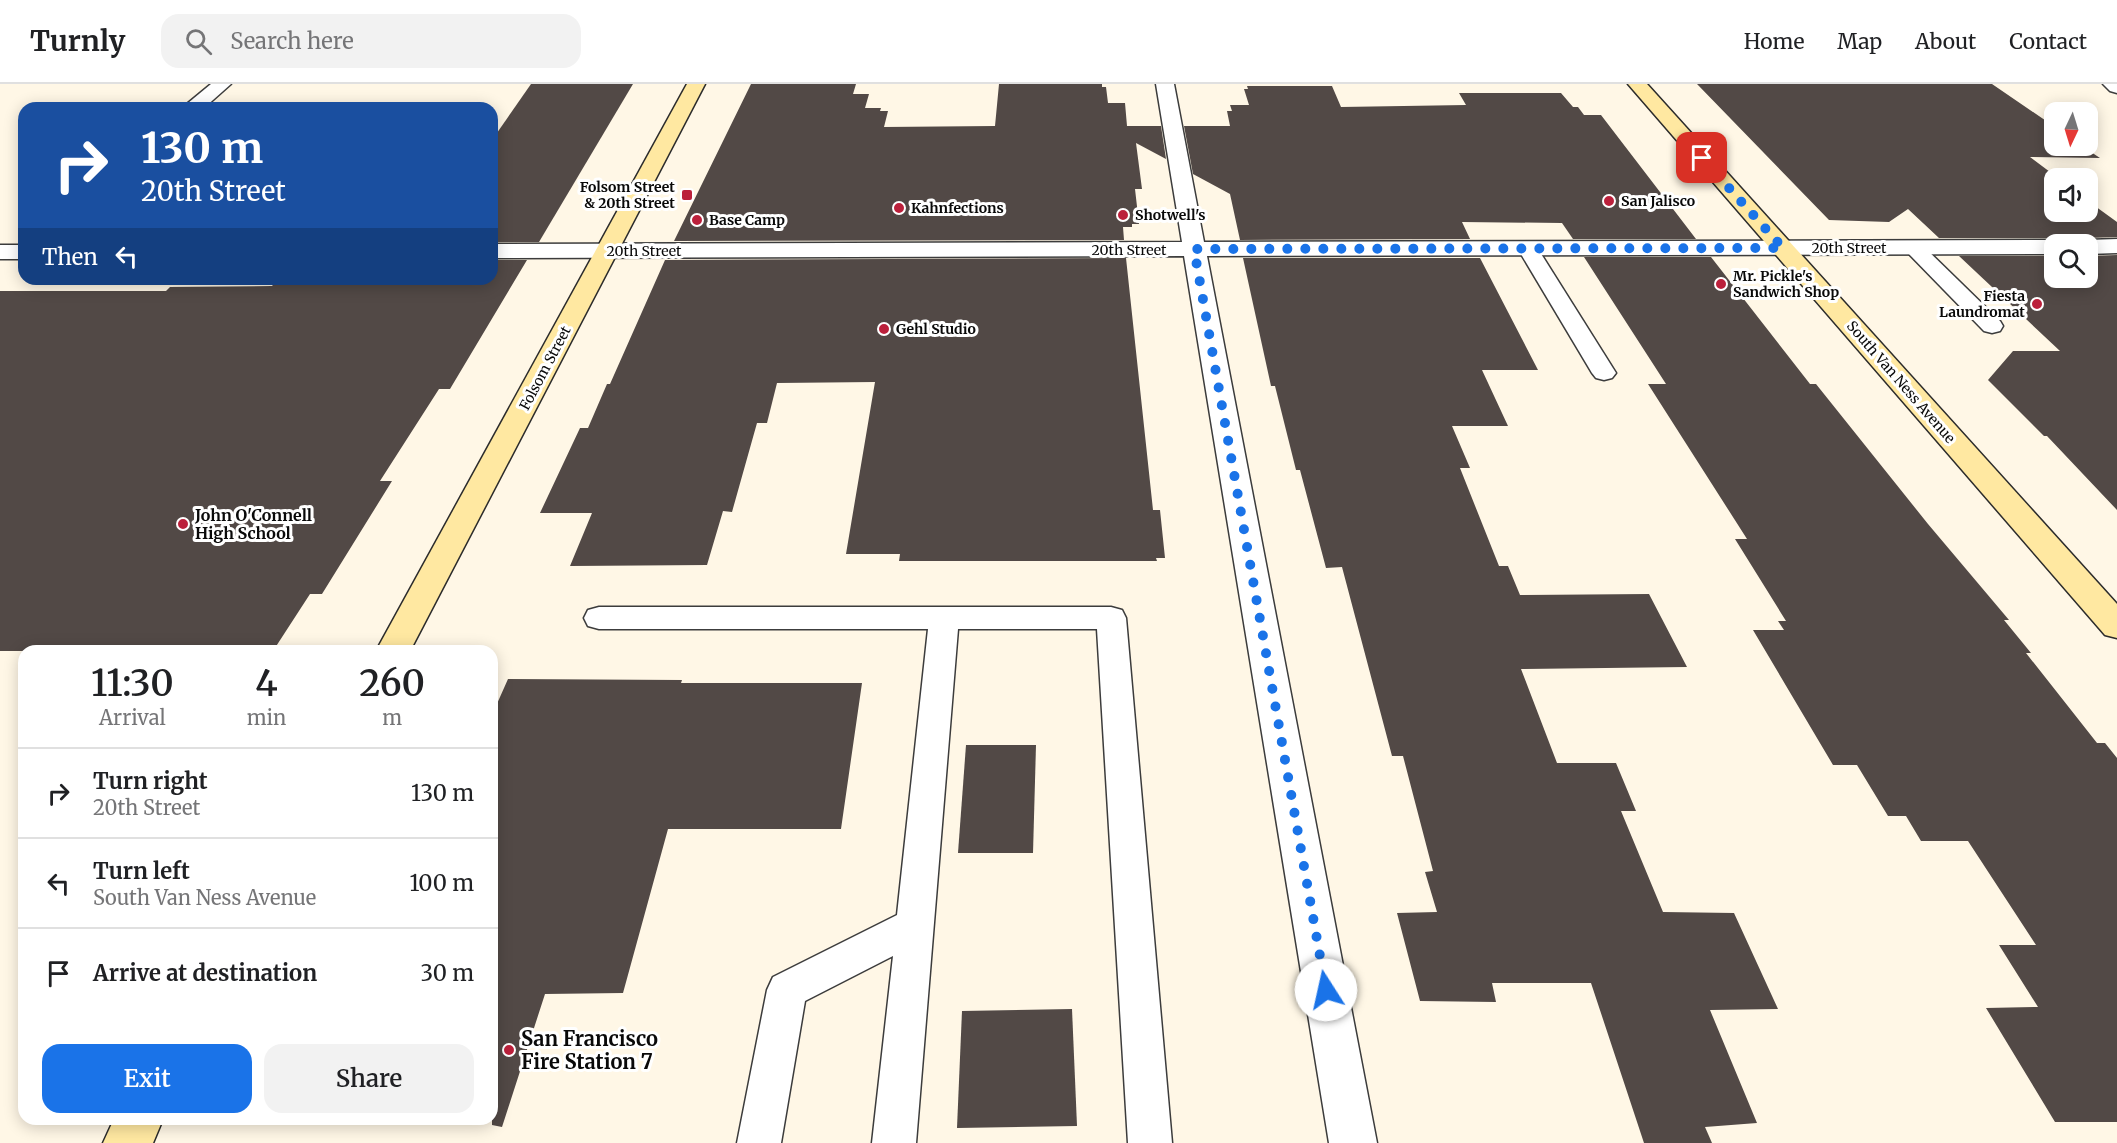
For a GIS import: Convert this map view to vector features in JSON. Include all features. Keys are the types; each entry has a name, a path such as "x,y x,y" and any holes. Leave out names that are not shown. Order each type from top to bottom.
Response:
{"street":[{"path":"200,102 222,84"},
{"name":"Folsom Street","path":"396,645 696,84"},
{"path":"1165,84 1353,1143"},
{"name":"South Van Ness Avenue","path":"1637,84 2117,626"},
{"path":"2112,84 2117,87"},
{"path":"2098,247 2117,246"},
{"name":"20th Street","path":"498,251 2044,247"},
{"path":"127,1143 137,1125"}],"lane":[{"path":"1914,248 1992,326"},
{"path":"1528,249 1604,373"},
{"path":"599,618 1110,618 1150,1143"},
{"path":"894,1143 944,618"},
{"path":"759,1143 787,990 915,925"}],"building":[{"path":"531,84 633,84 539,242 498,242 498,131"},
{"path":"751,84 856,84 853,94 869,94 865,108 881,108 880,111 888,111 884,127 995,126 999,84 1102,84 1102,87 1106,87 1108,103 1125,103 1127,126 1161,126 1166,159 1136,143 1142,189 1135,189 1139,224 1123,227 1124,240 674,241"},
{"path":"1697,84 1992,84 2044,119 2044,156 2097,156 2100,158 2030,157 2045,168 2044,222 2098,222 2098,208 2117,222 2117,237 2098,238 2098,234 2044,234 2044,238 1939,238 1908,209 1889,222 1829,220"},
{"path":"1247,86 1332,86 1341,107 1466,105 1459,93 1561,93 1573,107 1578,107 1584,115 1601,115 1696,239 1573,239 1562,223 1462,222 1470,239 1240,240 1230,194 1193,174 1184,126 1230,126 1227,111 1232,111 1230,105 1249,105 1244,89 1248,89"},
{"path":"2117,255 2117,510 2047,436 2044,436 1988,380 2013,351 2060,351 1959,256 2044,256 2044,288 2098,288 2098,256"},
{"path":"1584,257 1711,257 1810,384 1816,384 1928,524 2009,620 2004,620 2031,653 2026,653 2097,743 2105,743 2117,758 2117,1122 2055,1122 1986,1008 2038,1007 1999,945 2036,945 1968,841 1921,841 1906,816 1888,816 1857,765 1833,765 1753,630 1784,630 1778,621 1786,621 1735,539 1747,539 1648,384 1666,384"},
{"path":"1126,258 1153,510 1160,510 1165,558 1156,558 1157,561 899,561 900,554 846,554 875,382 777,383 767,423 757,423 732,512 723,511 707,565 570,566 592,513 540,513 580,428 588,428 607,384 610,384 665,260"},
{"path":"1243,258 1480,258 1538,370 1482,370 1508,426 1452,426 1470,468 1460,468 1499,566 1508,566 1520,595 1649,594 1687,667 1521,669 1557,763 1616,763 1636,811 1621,811 1663,912 1734,913 1778,1009 1710,1010 1757,1123 1705,1127 1712,1143 1644,1143 1591,983 1492,983 1496,1002 1420,1001 1397,913 1437,912 1425,872 1433,871 1403,756 1392,756 1342,567 1326,568 1300,470 1296,470 1275,386 1271,386"},
{"name":"John O'Connell High School","path":"498,260 527,260 450,389 439,389 380,481 392,481 322,594 310,594 277,645 18,645 18,651 0,651 0,291 166,291 170,287 498,285"},
{"path":"508,679 682,680 681,683 862,683 841,829 668,829 623,993 545,994 502,1127 492,1125 498,1125 498,702"},
{"path":"966,745 1036,745 1033,853 958,853"},
{"path":"1072,1009 1077,1126 957,1128 962,1011"}],"place":[{"name":"Folsom Street & 20th Street","path":"687,195"},
{"name":"San Jalisco","path":"1609,201"},
{"name":"Kahnfections","path":"899,208"},
{"name":"Shotwell's","path":"1123,215"},
{"name":"Base Camp","path":"697,220"},
{"name":"Mr. Pickle's Sandwich Shop","path":"1721,284"},
{"name":"Fiesta Laundromat","path":"2037,304"},
{"name":"Gehl Studio","path":"884,329"},
{"name":"John O'Connell High School","path":"183,524"},
{"name":"San Francisco Fire Station 7","path":"509,1050"}],"route":[{"path":"1326,990 1194,249 1783,248 1702,158"}]}
